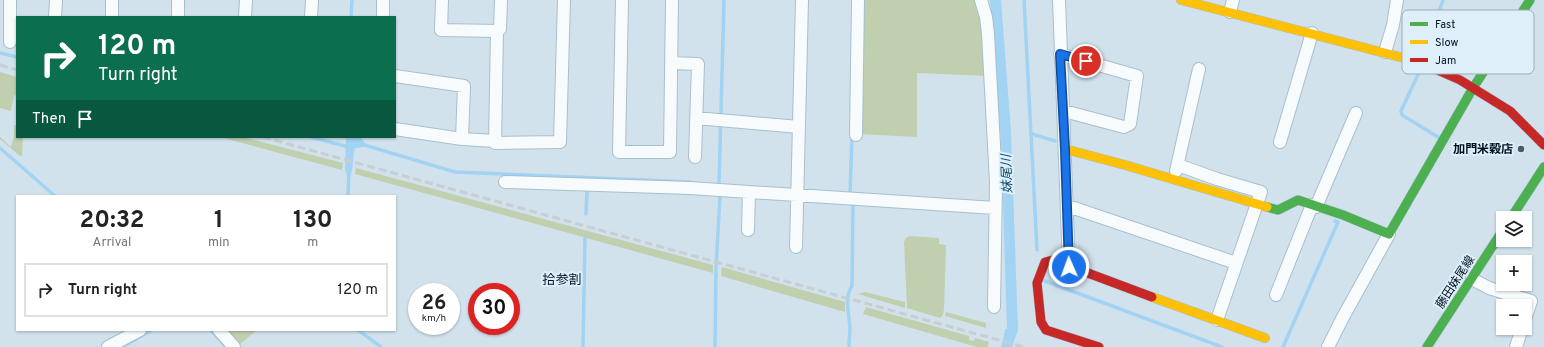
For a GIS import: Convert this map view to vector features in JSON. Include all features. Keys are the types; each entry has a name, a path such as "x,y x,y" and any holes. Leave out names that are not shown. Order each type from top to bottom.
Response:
{"street":[{"path":"10,0 10,42"},
{"path":"55,16 56,0"},
{"path":"112,0 112,16"},
{"path":"178,0 178,16"},
{"path":"245,16 246,0"},
{"path":"311,16 312,0"},
{"path":"383,0 383,16"},
{"path":"442,0 441,30 496,31 500,29 501,0"},
{"path":"396,129 462,139 496,141 496,143 560,142 564,0"},
{"path":"622,0 618,152 670,152 672,0"},
{"path":"796,247 802,0"},
{"path":"856,135 858,0"},
{"path":"981,0 986,17 988,34 996,182 994,208 994,307"},
{"path":"1059,0 1060,54 1068,206 1069,267"},
{"path":"1181,0 1312,33 1386,48 1402,55"},
{"path":"1230,12 1233,0"},
{"path":"1386,48 1393,25 1397,0"},
{"path":"1524,10 1530,0"},
{"path":"496,31 496,141"},
{"path":"1280,142 1312,33"},
{"path":"1060,54 1137,76 1130,124 1124,126 1064,111"},
{"path":"671,63 698,64 695,157"},
{"path":"1176,172 1199,69"},
{"path":"1447,74 1460,80 1510,111 1544,145"},
{"path":"1328,347 1342,318 1389,234 1482,74"},
{"path":"396,76 464,86 462,139"},
{"path":"1276,295 1312,209 1356,113"},
{"path":"696,118 798,127"},
{"path":"1065,149 1217,179 1261,192 1217,320"},
{"path":"1516,211 1544,167"},
{"path":"505,182 690,188 994,208"},
{"path":"748,230 749,192"},
{"path":"1258,199 1278,210 1298,200 1312,209 1343,215 1389,234"},
{"path":"1068,206 1236,262"},
{"name":"藤田妹尾線","path":"1427,347 1496,241"},
{"path":"1099,347 1046,330 1041,322 1037,283 1045,262 1053,260 1265,338"},
{"path":"1472,278 1489,288 1525,299"},
{"path":"108,347 138,331"},
{"path":"220,331 234,347"},
{"path":"1516,347 1520,335"}],"green space":[{"path":"862,0 976,0 984,20 988,76 917,73 917,137 858,134"},
{"path":"0,72 16,77 16,96 14,95 11,111 0,108"},
{"path":"14,125 16,125 16,138 23,138 22,156 20,156 0,139 0,137 11,147 14,136"},
{"path":"224,138 246,138 343,163 342,170"},
{"path":"356,168 713,265 713,273 355,174"},
{"path":"910,236 939,238 939,244 946,245 944,309 943,315 940,318 907,308 904,242 906,238"},
{"path":"722,267 845,302 845,312 721,276"},
{"path":"865,292 905,302 905,308 858,294"},
{"path":"866,307 969,336 969,340 974,341 975,338 989,342 988,347 977,347 863,314"},
{"path":"946,312 986,323 986,328 945,316"},
{"path":"226,331 256,331 238,346"}],"water":[{"name":"妹尾川","path":"990,0 1001,0 1011,132 1018,330 1012,347 1001,347 1005,329 1007,329 1001,139"},
{"path":"346,138 361,138 365,143 364,147 355,148 350,176 347,175 345,169"}],"waterway":[{"path":"351,16 352,0"},
{"path":"719,184 724,0"},
{"path":"1024,0 1037,250"},
{"path":"1440,10 1443,0"},
{"path":"0,53 16,57"},
{"path":"1418,74 1401,111 1402,115 1438,137"},
{"path":"1032,134 1055,141"},
{"path":"850,194 852,135"},
{"path":"315,138 349,147"},
{"path":"361,144 455,172 690,182"},
{"path":"0,148 54,195"},
{"path":"348,195 349,172"},
{"path":"586,214 587,192"},
{"path":"715,347 716,268 720,195"},
{"path":"849,347 850,327 848,295 852,286 853,203"},
{"path":"1283,347 1338,222 1335,221"},
{"path":"583,347 585,238"},
{"path":"1045,281 1222,347"},
{"path":"122,347 150,331"},
{"path":"212,331 226,347"},
{"path":"359,331 381,347"}],"railway":[{"path":"0,65 16,70"},
{"path":"267,138 1024,347"}],"traffic: fast":[{"path":"1524,10 1530,0"},
{"path":"1267,207 1278,210 1298,200 1343,215 1389,234 1482,74"},
{"path":"1516,211 1544,167"},
{"path":"1427,347 1496,241"}],"traffic: slow":[{"path":"1181,0 1402,58"},
{"path":"1065,149 1267,207"},
{"path":"1152,297 1265,338"}],"traffic: jam":[{"path":"1446,74 1460,80 1510,111 1544,145"},
{"path":"1099,347 1046,330 1041,322 1037,283 1045,262 1053,260 1152,297"}],"place":[{"name":"加門米穀店","path":"1521,149"}],"district":[{"name":"拾参割","path":"562,279"}],"route":[{"path":"1069,267 1064,111 1060,54 1086,61"}]}
